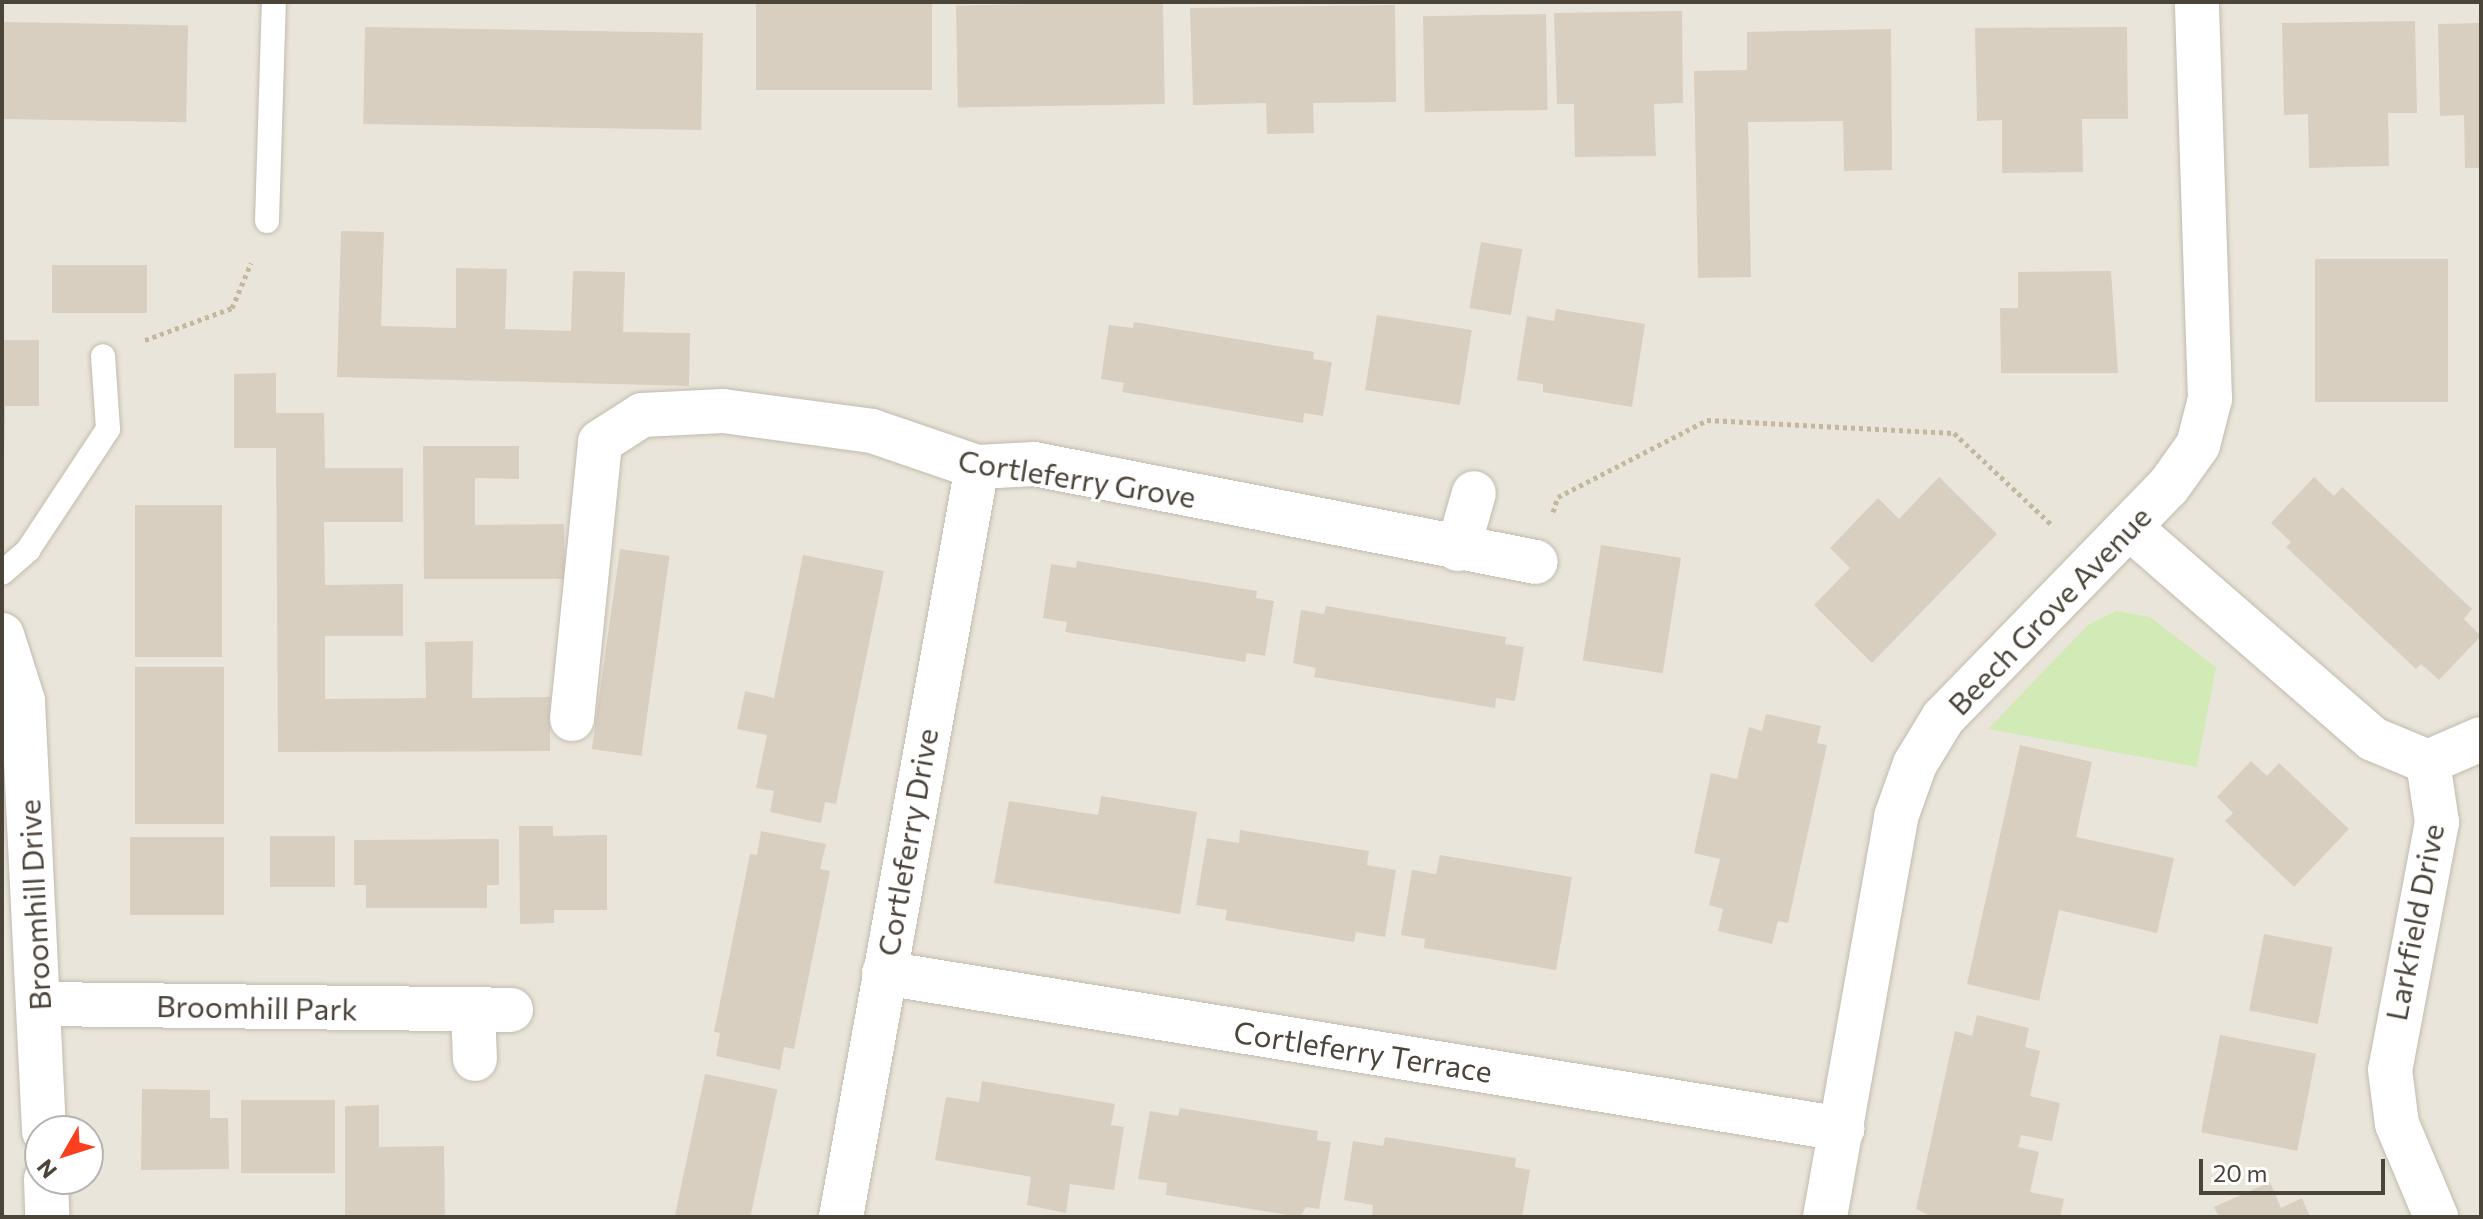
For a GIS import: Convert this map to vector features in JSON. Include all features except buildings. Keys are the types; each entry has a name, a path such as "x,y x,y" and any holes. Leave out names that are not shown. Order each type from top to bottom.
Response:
{"street":[{"name":"Beech Grove Avenue","path":"1825,1217 1896,817 1915,764 1943,718 2129,527 2198,445 2210,399 2197,2"},
{"name":"Cortleferry Grove","path":"572,719 600,442 642,415 723,411 872,431 977,467 1034,464 1536,562"},
{"name":"Cortleferry Drive","path":"841,1217 977,467"},
{"path":"1458,549 1474,493"},
{"path":"2129,527 2373,739 2428,762 2481,739"},
{"name":"Broomhill Drive","path":"2,635 23,701 43,1115"},
{"name":"Larkfield Drive","path":"2428,762 2437,822 2390,1070 2397,1124 2436,1217"},
{"name":"Cortleferry Terrace","path":"884,973 1842,1129"},
{"name":"Broomhill Park","path":"40,1004 492,1010 475,1059"},
{"path":"46,1195 47,1217"}],"lane":[{"path":"267,221 274,2"},
{"path":"2,573 28,550 108,429 103,356"}],"path":[{"path":"103,356 232,308 267,221"},
{"path":"1536,562 1558,497 1707,420 1954,433 2073,545 2129,527"}],"shaded area":[{"path":"2,2 2481,2 2481,1217 2,1217"}],"green space":[{"path":"2116,611 2150,617 2216,667 2197,767 1988,729 2089,624"}]}
